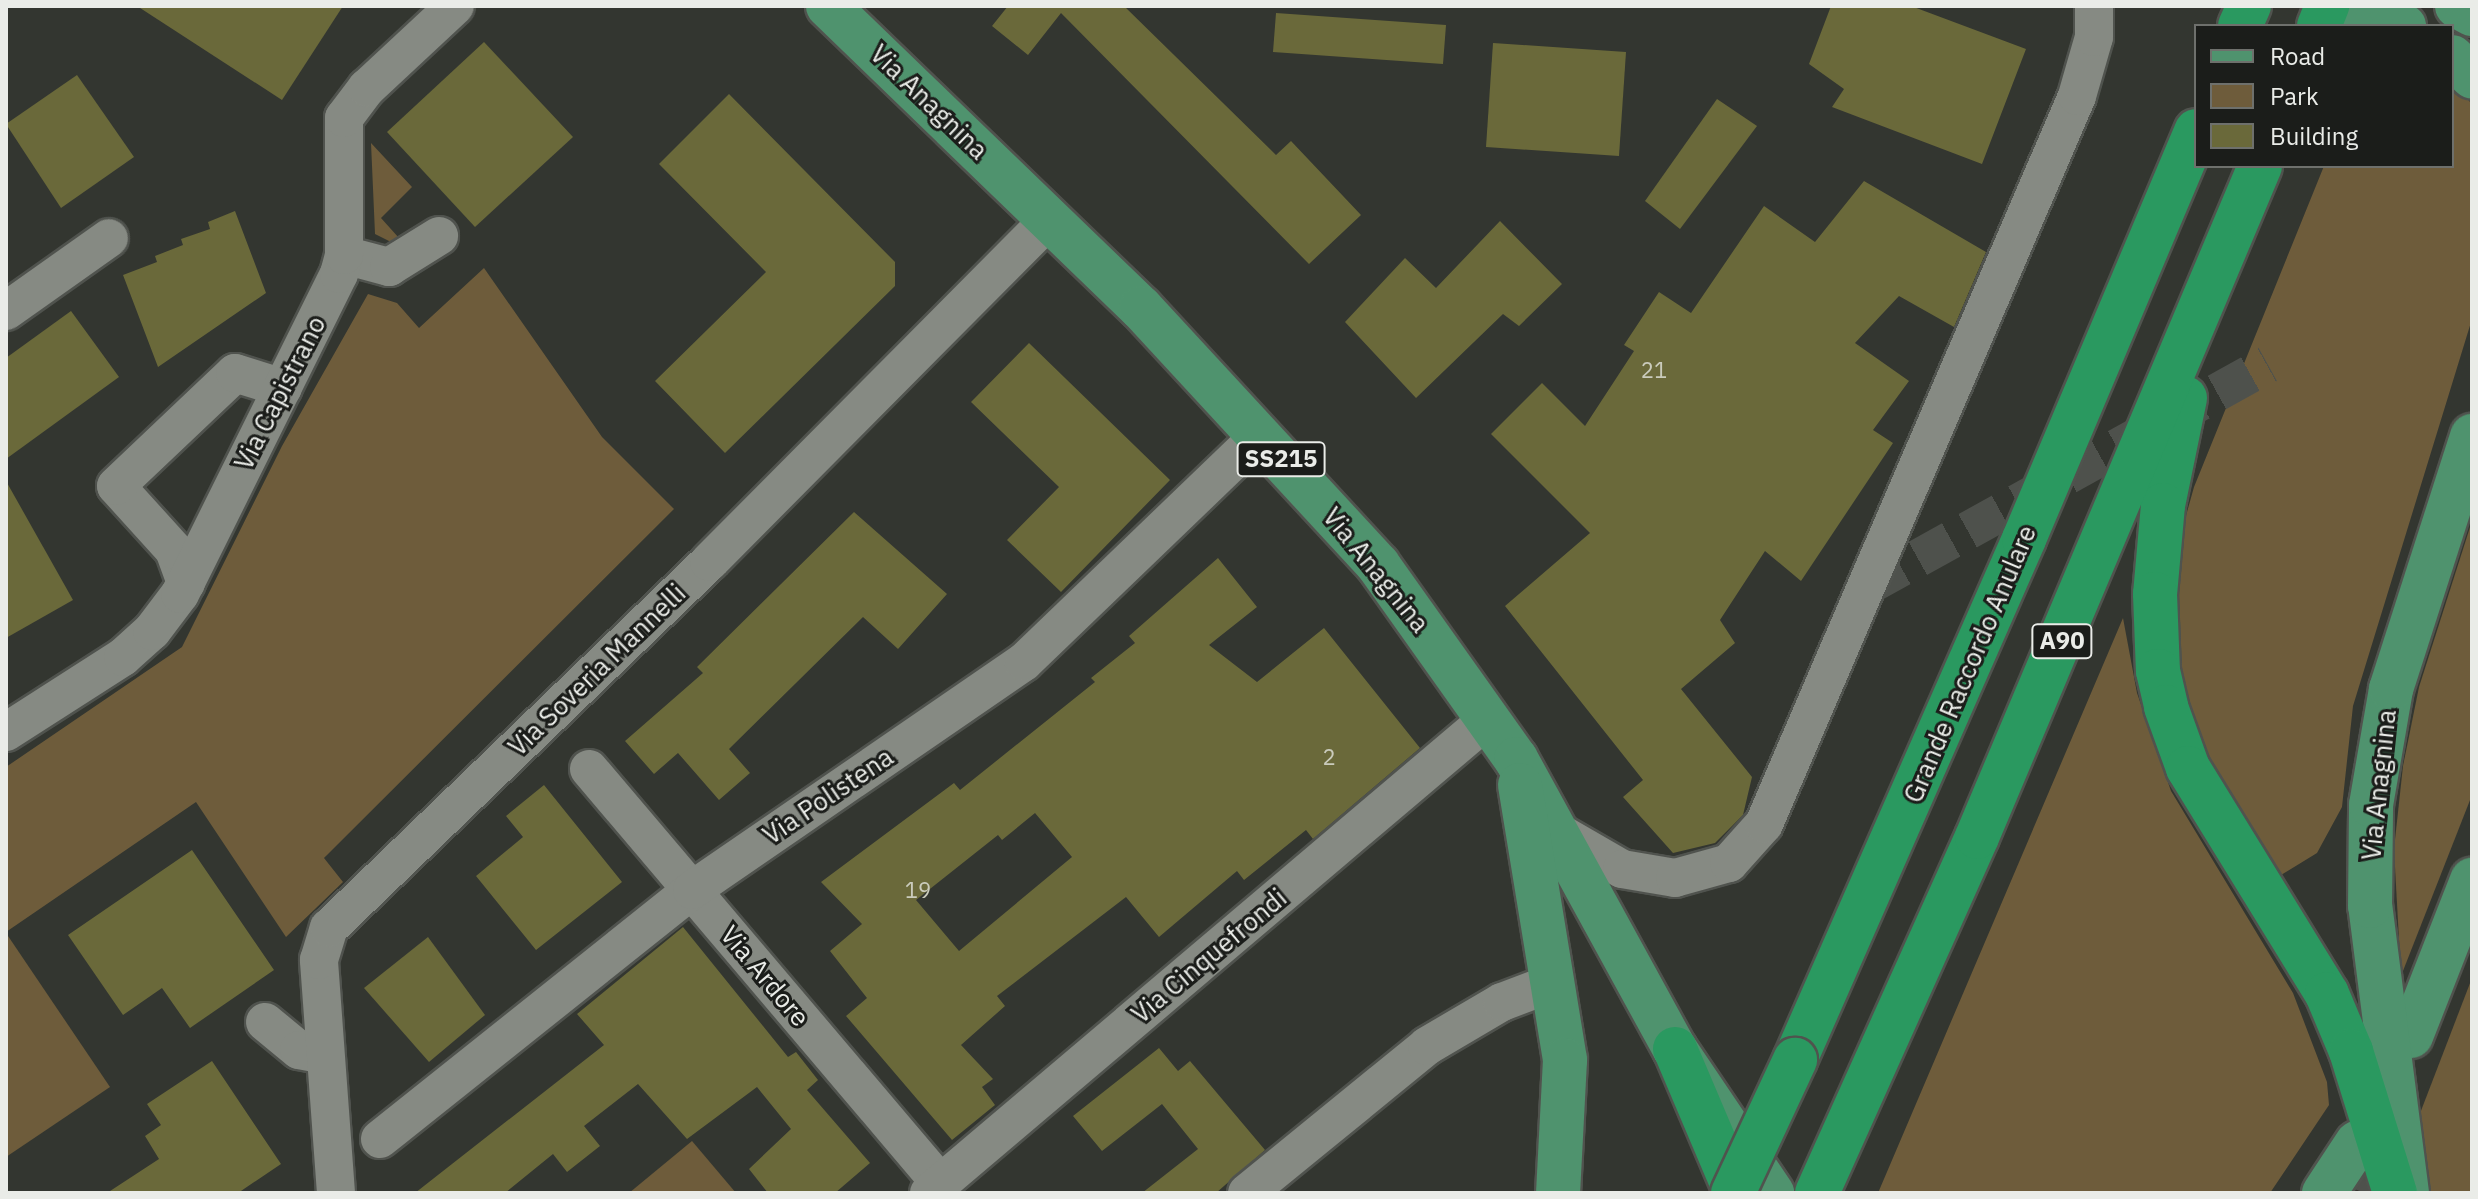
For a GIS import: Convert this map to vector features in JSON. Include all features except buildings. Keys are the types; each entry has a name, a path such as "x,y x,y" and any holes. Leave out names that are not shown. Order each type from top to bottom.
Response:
{"highway":[{"name":"Grande Raccordo Anulare","path":"1735,1193 2024,539 2194,136"},
{"name":"A90","path":"1817,1193 1977,837 2259,168"},
{"path":"2206,297 2158,551 2155,624 2162,689 2188,768 2327,994 2351,1051 2395,1193"},
{"path":"1675,1049 1735,1193"}],"main road":[{"name":"Via Anagnina","path":"828,6 1051,218 1260,435 1378,565 1516,759 1675,1049 1772,1193"},
{"path":"2335,6 2397,24"},
{"path":"2457,6 2472,14"},
{"path":"2454,59 2472,76"},
{"name":"Via Anagnina","path":"2407,1193 2370,906 2371,805 2393,680 2472,436"},
{"path":"1516,759 1565,1060 1558,1193"},
{"path":"2411,1036 2472,880"},
{"path":"2324,1193 2357,1143"}],"street":[{"name":"Via Capistrano","path":"6,732 139,644 186,583 283,388 344,255 344,118 367,88 455,6"},
{"path":"1558,832 1622,869 1675,878 1729,863 1764,824 2077,96 2094,37 2094,6"},
{"name":"Via Soveria Mannelli","path":"329,1189 319,960 329,928 709,562 1051,218"},
{"path":"344,255 389,267 439,236"},
{"path":"6,311 109,238"},
{"path":"186,583 174,550 116,486 235,373 283,388"},
{"name":"Via Polistena","path":"380,1139 692,890 1024,662 1260,435"},
{"name":"Via Cinquefrondi","path":"935,1188 1488,719"},
{"name":"Via Ardore","path":"589,769 935,1188"},
{"path":"1247,1193 1427,1046 1502,1002 1552,983"},
{"path":"265,1022 299,1050 325,1055"}],"green space":[{"path":"2454,85 2472,104 2472,319 2353,706 2342,807 2317,853 2281,875 2207,770 2178,699 2175,555 2194,487 2323,168 2454,168"},
{"path":"371,143 412,187 381,218 399,238 393,243 375,234"},
{"path":"484,268 602,437 674,509 324,858 343,882 286,937 196,802 6,932 6,767 182,647 282,446 368,294 397,303 419,328"},
{"path":"2472,521 2472,795 2401,976 2394,849 2403,766 2419,687"},
{"path":"2123,618 2137,693 2171,791 2293,993 2327,1082 2329,1105 2270,1193 1878,1193"},
{"path":"6,933 110,1087 6,1157"},
{"path":"2472,978 2472,1193 2429,1193 2414,1129"},
{"path":"692,1141 736,1193 629,1193"}],"tunnel":[{"path":"1868,586 2268,364"},
{"path":"2366,1193 2388,1127"}]}
